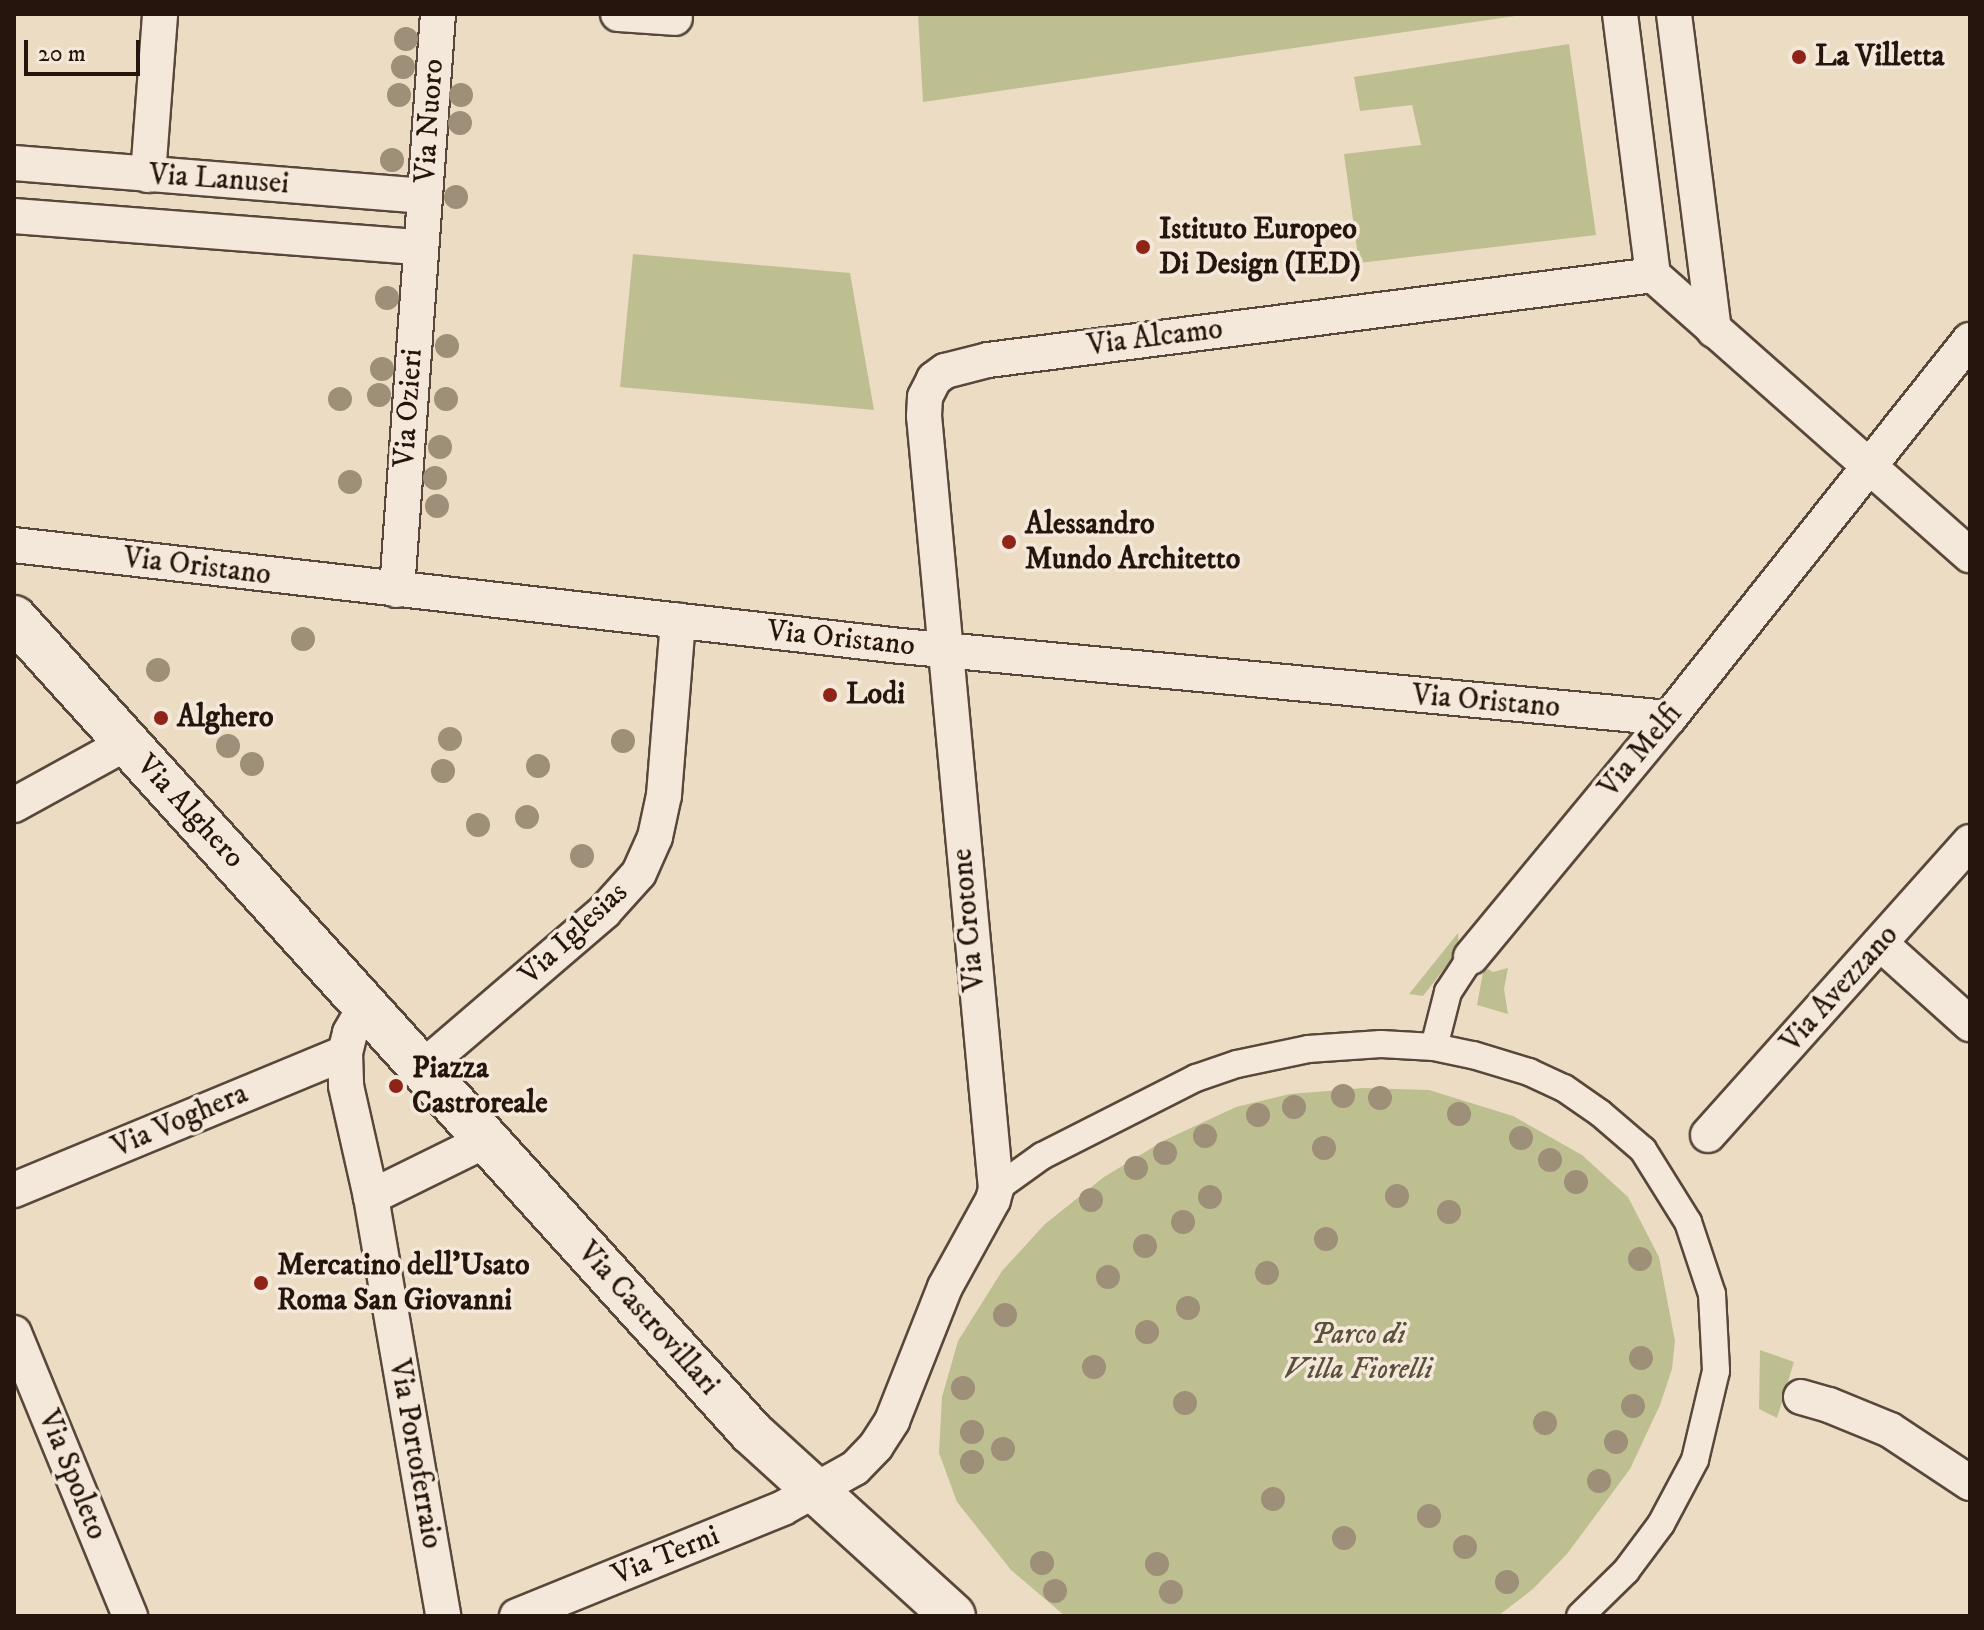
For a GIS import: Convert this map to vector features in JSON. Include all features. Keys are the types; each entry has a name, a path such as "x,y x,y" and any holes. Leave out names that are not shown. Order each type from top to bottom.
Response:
{"main road":[{"name":"Via Alghero","path":"14,618 366,1005"},
{"path":"366,1005 487,1140"},
{"name":"Via Castrovillari","path":"487,1140 751,1432 953,1616"}],"street":[{"path":"148,175 160,14"},
{"name":"Via Nuoro","path":"422,224 438,14"},
{"path":"618,14 675,18"},
{"path":"1620,14 1653,275 1970,555"},
{"path":"1674,14 1714,330"},
{"name":"Via Lanusei","path":"14,163 148,175 422,224"},
{"name":"Via Lanusei","path":"14,216 422,224"},
{"name":"Via Ozieri","path":"397,590 422,224"},
{"name":"Via Alcamo","path":"946,650 924,416 930,385 945,371 988,360 1653,275"},
{"name":"Via Melfi","path":"1434,1047 1448,992 1471,957 1669,718 1970,340"},
{"name":"Via Oristano","path":"14,545 946,650 1669,718"},
{"name":"Via Iglesias","path":"422,1068 604,912 639,873 655,837 664,795 678,621"},
{"name":"Via Crotone","path":"946,650 996,1189"},
{"path":"14,805 127,743"},
{"name":"Via Avezzano","path":"1708,1135 1970,842"},
{"path":"1881,944 1970,1024"},
{"path":"366,1005 355,1021 345,1053 349,1109 371,1197 487,1140"},
{"path":"996,1189 1042,1156 1119,1114 1196,1078 1237,1064 1345,1045 1434,1047 1529,1072 1564,1088 1600,1113 1643,1150 1688,1222 1712,1294 1716,1371 1695,1460 1661,1524 1626,1571 1580,1616"},
{"name":"Via Voghera","path":"14,1190 345,1053"},
{"name":"Via Terni","path":"517,1616 815,1493 866,1458 892,1421 941,1296 984,1220 996,1189"},
{"name":"Via Portoferraio","path":"371,1197 443,1616"},
{"name":"Via Spoleto","path":"14,1333 130,1616"},
{"path":"1801,1397 1890,1430 1970,1483"}],"green space":[{"path":"918,14 1529,14 923,102"},
{"path":"1569,44 1596,235 1359,263 1344,154 1421,145 1412,105 1360,111 1354,77"},
{"path":"633,254 850,273 874,410 620,387"},
{"path":"1458,933 1459,950 1423,996 1409,994"},
{"path":"1484,967 1493,972 1508,968 1504,989 1508,1014 1477,1005"},
{"name":"Parco di Villa Fiorelli","path":"1364,1088 1429,1090 1513,1116 1582,1155 1628,1197 1659,1257 1675,1341 1672,1369 1660,1405 1630,1469 1567,1554 1533,1589 1498,1616 1065,1616 1011,1570 957,1502 939,1453 942,1397 958,1341 1002,1271 1045,1224 1104,1177 1165,1140 1236,1107 1290,1094"},
{"path":"1760,1350 1794,1362 1777,1418 1759,1409"}],"place":[{"name":"La Villetta","path":"1799,57"},
{"name":"Istituto Europeo Di Design (IED)","path":"1143,247"},
{"name":"Alessandro Mundo Architetto","path":"1009,542"},
{"name":"Lodi","path":"830,695"},
{"name":"Alghero","path":"161,718"},
{"name":"Piazza Castroreale","path":"396,1086"},
{"name":"Mercatino dell'Usato Roma San Giovanni","path":"261,1283"}]}
